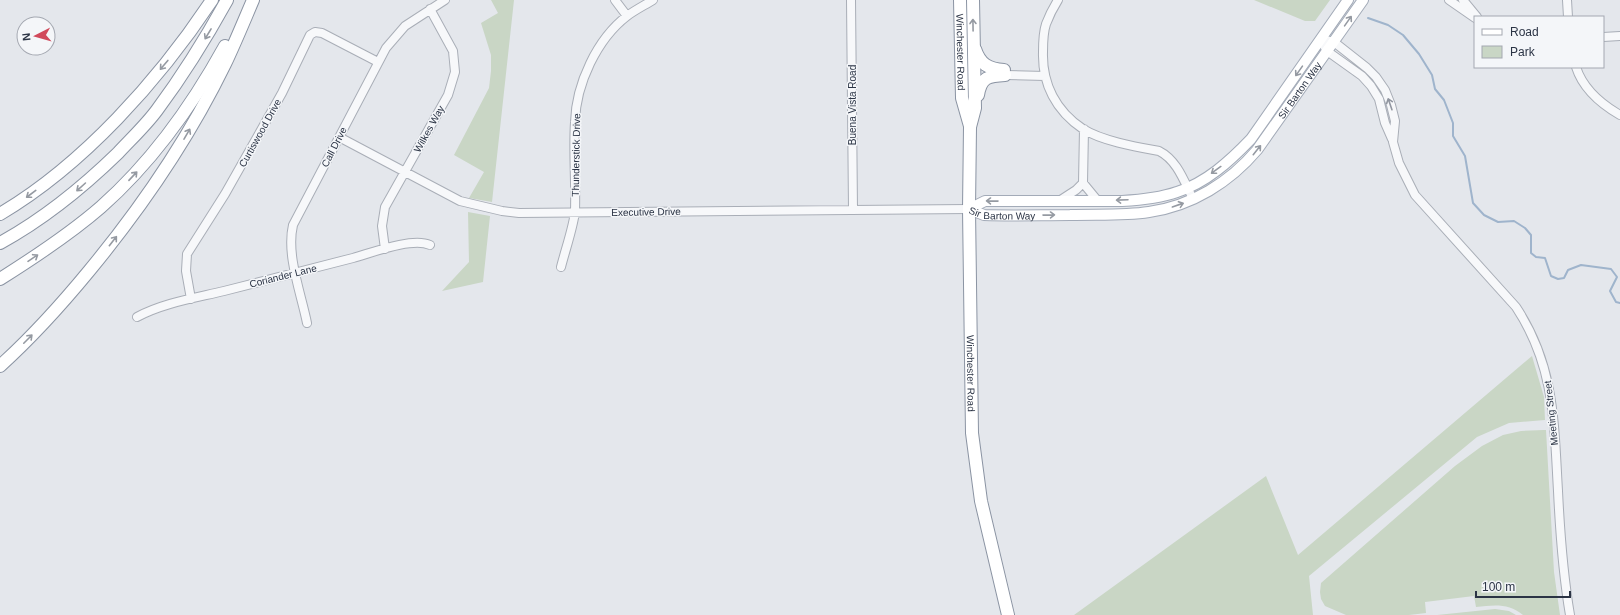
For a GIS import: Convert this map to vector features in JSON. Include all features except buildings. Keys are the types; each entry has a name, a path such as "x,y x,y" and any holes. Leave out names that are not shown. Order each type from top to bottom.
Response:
{"highway":[{"path":"0,214 20,202 52,178 115,120 165,65 212,0"},
{"path":"0,243 48,214 71,196 130,141 156,111 190,63 227,0"},
{"path":"0,279 70,232 101,207 155,152 182,117 207,79 249,0"},
{"path":"0,366 46,321 72,292 139,207 184,138 205,102 225,64 253,0"},
{"name":"Winchester Road","path":"973,0 975,108 970,127 969,209 971,387 974,456 985,524 1008,615"},
{"name":"Winchester Road","path":"959,2 962,98 970,127"},
{"path":"974,46 980,62 986,66 1005,73"},
{"path":"975,108 982,82 985,78 1005,73"}],"main road":[{"name":"Sir Barton Way","path":"969,209 985,200 1059,201 1142,199 1177,192 1203,180 1235,156 1251,139 1348,0"},
{"name":"Sir Barton Way","path":"969,209 984,215 1118,214 1159,210 1193,199 1226,180 1247,162 1363,0"}],"street":[{"name":"Call Drive","path":"307,323 296,273 291,239 294,225 378,62 398,33 412,19 445,0"},
{"path":"615,0 627,16"},
{"name":"Thunderstick Drive","path":"561,267 575,212 575,121 577,101 582,80 592,59 604,42 627,16 653,0"},
{"name":"Buena Vista Road","path":"851,0 853,210"},
{"path":"1058,0 1045,26 1043,39 1044,73 1048,88 1058,105 1084,129 1120,143 1159,151 1164,154 1175,165 1193,199"},
{"path":"1449,0 1474,17"},
{"path":"1463,0 1475,16"},
{"path":"1567,0 1568,16"},
{"name":"Wilkes Way","path":"385,249 382,215 385,207 448,94 455,72 453,51 430,9"},
{"name":"Curtiswood Drive","path":"191,299 186,271 187,254 225,194 263,127 282,93 310,35 315,32 322,33 378,62"},
{"path":"1604,37 1620,36"},
{"path":"1321,39 1327,52"},
{"name":"Meeting Street","path":"1321,39 1334,42 1376,77 1385,90 1391,105 1395,121 1394,142"},
{"name":"Meeting Street","path":"1327,52 1362,76 1371,86 1379,99 1385,123 1394,142 1399,163 1415,195 1516,307 1527,324 1544,364 1551,396 1561,550 1570,615"},
{"path":"1576,68 1578,74 1590,91 1606,107 1620,115"},
{"path":"1005,73 1044,73"},
{"path":"1084,129 1083,183 1097,200"},
{"name":"Executive Drive","path":"339,136 405,170 446,195 460,201 476,206 519,213 969,209"},
{"path":"1059,201 1076,190 1083,183"},
{"name":"Coriander Lane","path":"137,317 148,311 191,299 385,249 416,243 430,244"}],"green space":[{"path":"491,0 514,0 492,202 469,198 484,172 454,155 489,88 491,55 481,23 498,13"},
{"path":"1254,0 1330,0 1315,21 1305,21"},
{"path":"468,212 490,216 483,282 442,291 469,262"},
{"path":"1532,356 1544,397 1545,420 1509,423 1477,437 1309,576 1313,615 1074,615 1266,476 1298,555"},
{"path":"1546,430 1554,572 1560,615 1523,615 1512,608 1507,607 1476,607 1474,596 1425,602 1426,613 1409,615 1346,615 1325,606 1321,599 1321,583 1455,466 1482,446 1503,435 1521,431"},
{"path":"1495,609 1509,611 1516,615 1437,615"}],"waterway":[{"path":"1368,18 1388,25 1403,35 1419,54 1432,75 1435,89 1444,100 1453,123 1453,136 1465,156 1473,203 1484,215 1498,222 1514,221 1525,228 1531,235 1531,253 1536,257 1545,258 1551,276 1558,279 1564,278 1568,270 1581,265 1611,269 1617,277 1610,291 1616,302 1620,303"}]}
